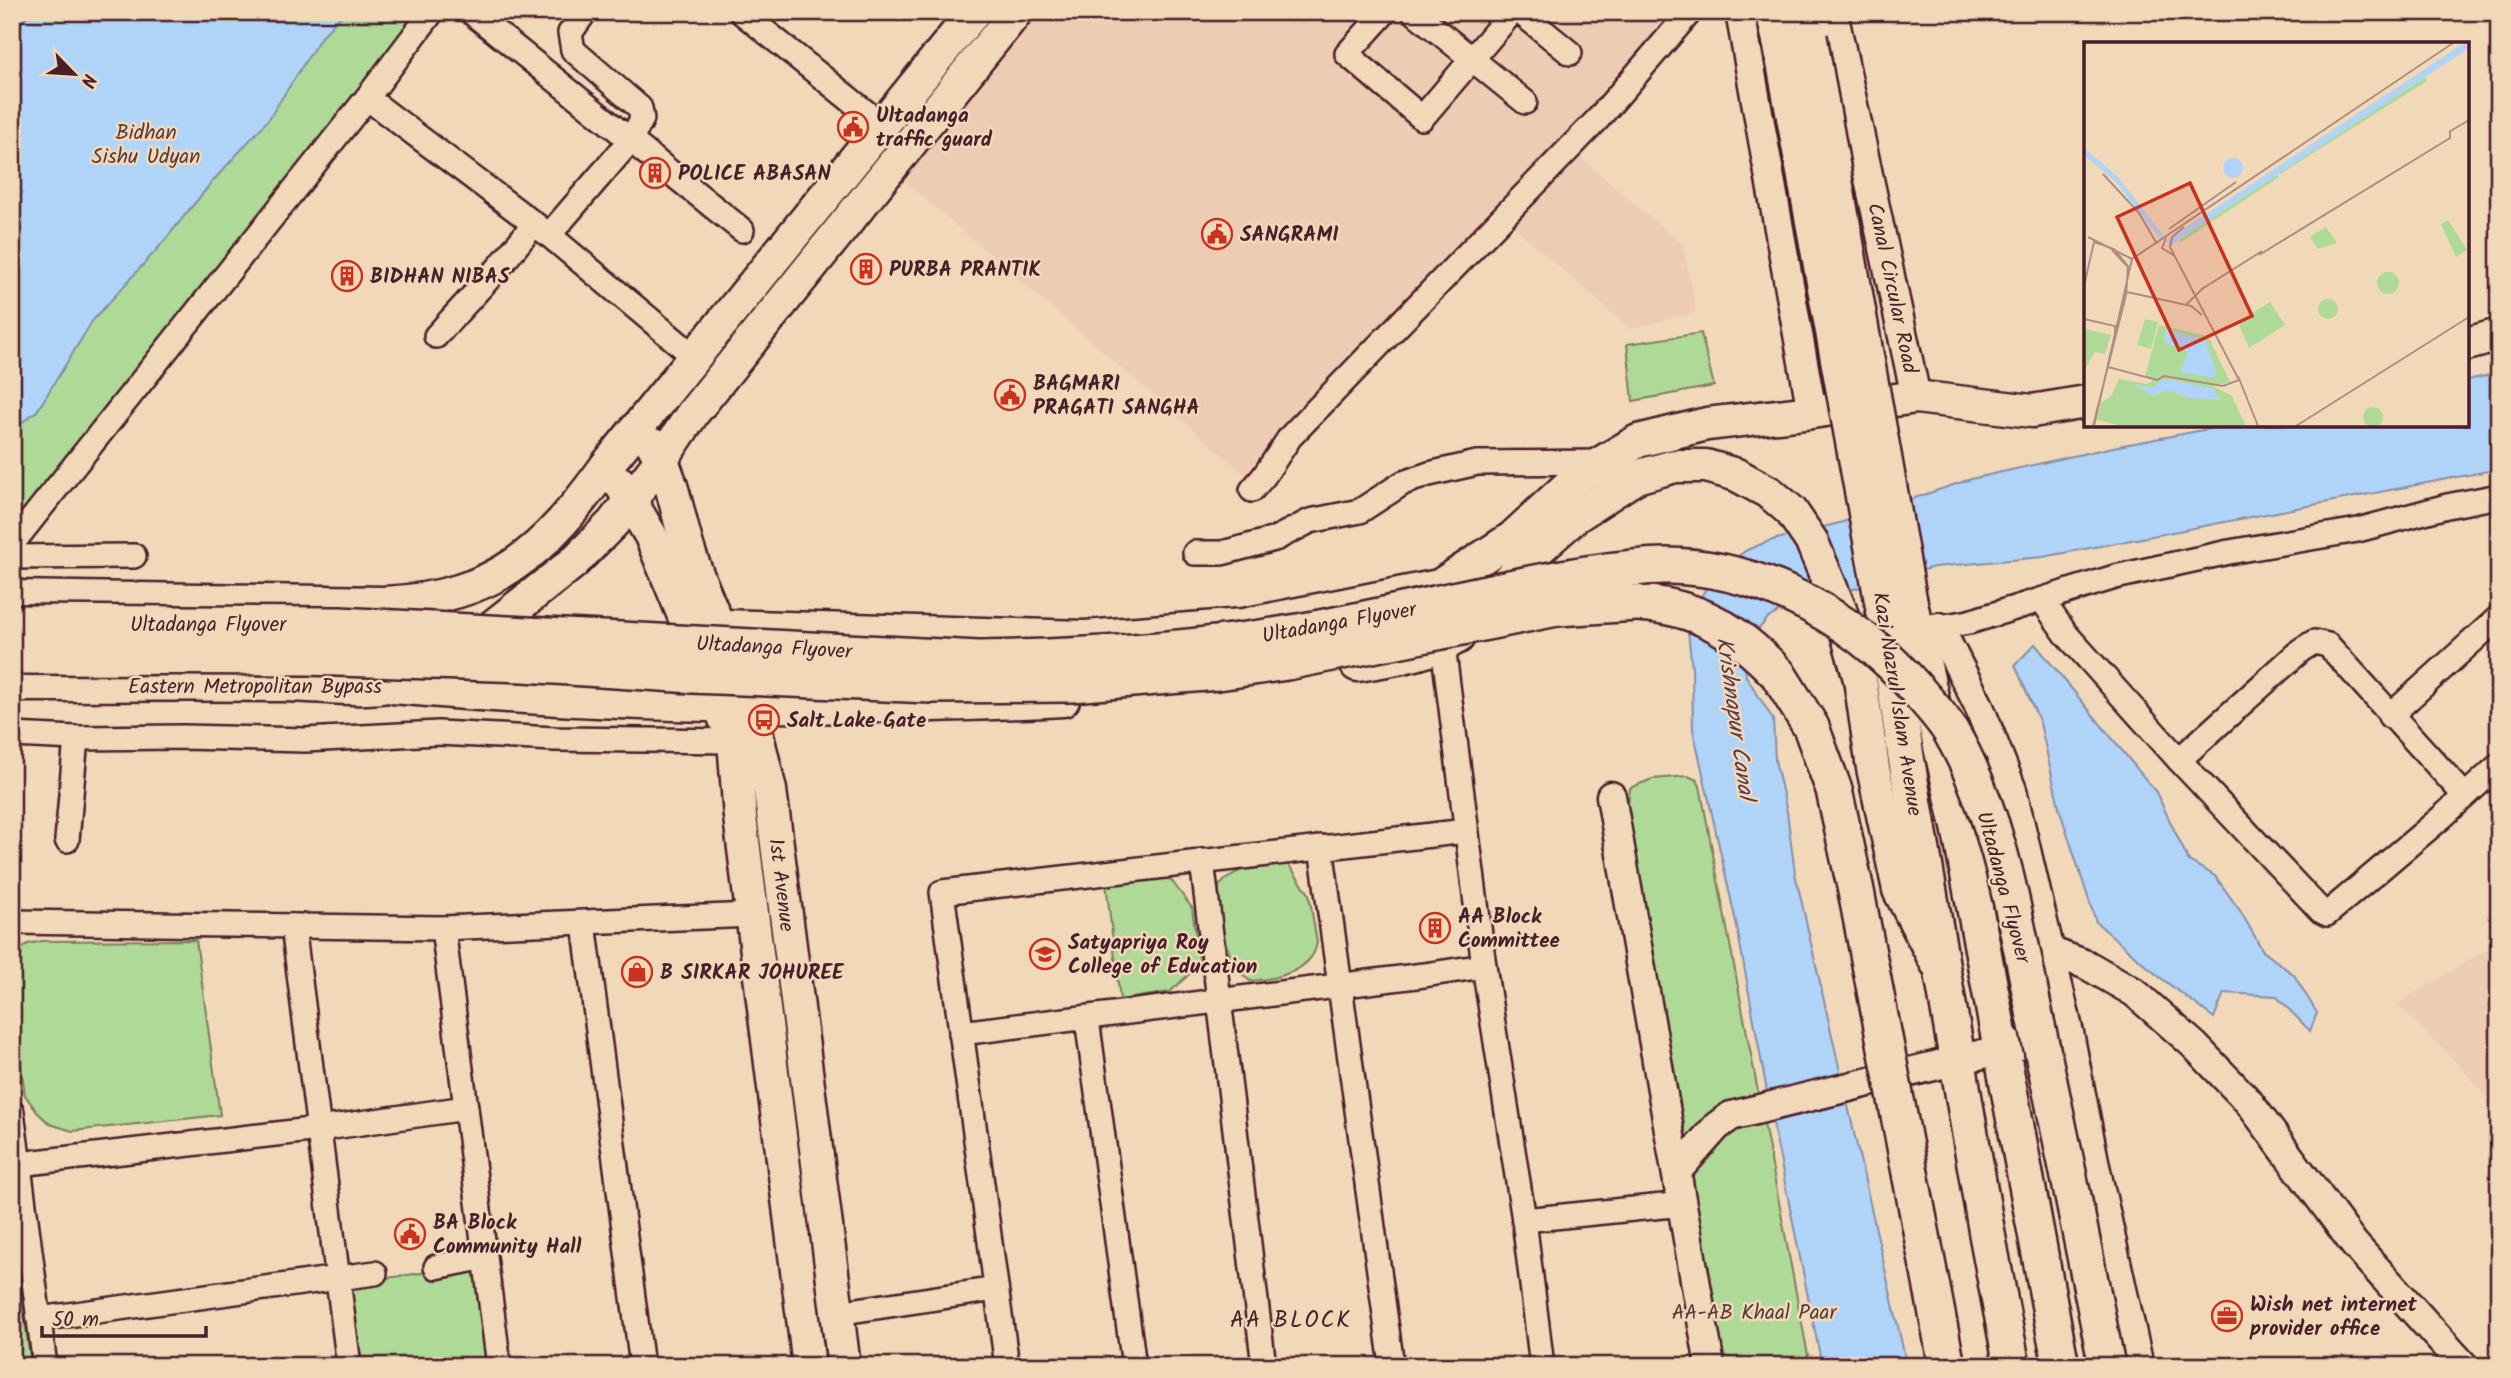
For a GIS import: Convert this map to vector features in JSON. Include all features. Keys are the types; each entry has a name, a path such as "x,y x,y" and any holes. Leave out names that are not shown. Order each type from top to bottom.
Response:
{"main road":[{"path":"12,597 385,603 422,601 480,584 509,569 541,543 583,498 974,12"},
{"name":"Eastern Metropolitan Bypass","path":"12,685 393,687 415,679 468,646 573,563 613,523 710,393 1016,12"},
{"name":"Kazi Nazrul Islam Avenue","path":"1792,26 1912,617 1960,829 2061,1366"},
{"path":"2469,343 2499,335"},
{"path":"703,626 1085,637 1244,625 1439,586 1512,538 1579,476 1638,441 1707,424 1916,397"},
{"name":"Canal Circular Road","path":"1916,397 2032,411 2084,402"},
{"path":"640,426 662,459 672,487 703,626"},
{"path":"607,465 631,498 703,626 734,706 740,817 809,1366"},
{"path":"393,687 503,697 734,706 978,704 1108,697 1243,683 1415,655 1442,646 1460,636 1512,575 1576,516 1636,477 1675,466 1706,466 1737,475 1791,510 1825,568 1860,679 1873,768 1899,890 1944,978"},
{"name":"Ultadanga Flyover","path":"12,623 339,625 978,659 1105,655 1289,634 1560,579 1638,567 1714,571 1761,583 1842,623 1900,669 1938,712 1977,788 1997,841 2016,916 2107,1366"},
{"name":"Ultadanga Flyover","path":"12,656 306,657 524,664 706,676 931,685 1071,684 1167,677 1287,662 1557,608 1637,603 1668,606 1702,616 1741,639 1778,674 1802,710 1828,771 1856,891 1947,1366"},
{"name":"Kazi Nazrul Islam Avenue","path":"1912,617 1905,751 2012,1366"},
{"name":"1st Avenue","path":"734,706 770,790 844,1366"}],"street":[{"path":"12,544 367,98 432,12"},
{"path":"471,12 742,230"},
{"path":"436,336 501,265 630,141 642,119 640,107 573,50 569,33 585,12"},
{"path":"740,12 883,126"},
{"path":"1385,12 1347,54 1422,118 1512,12"},
{"path":"1414,12 1525,102"},
{"path":"1520,12 1570,53"},
{"path":"1252,490 1290,437 1597,120 1690,12"},
{"path":"1740,12 1812,412"},
{"name":"Canal Circular Road","path":"1833,12 1916,397"},
{"path":"367,98 541,229 696,358"},
{"path":"1195,553 1222,554 1275,539 1310,522 1360,511 1403,483 1477,463 1603,462"},
{"path":"1912,617 1969,622 2115,577 2229,552 2358,530 2447,506 2499,496"},
{"path":"12,557 134,556"},
{"path":"1439,586 1442,646 1466,831 1524,1220 1542,1366"},
{"path":"2042,600 2066,634 2179,760 2320,911 2327,914 2499,765"},
{"name":"Kazi Nazrul Islam Avenue","path":"1912,617 1978,704 2012,790 2052,952 2139,1366"},
{"path":"2390,716 2499,617"},
{"path":"2179,760 2301,650 2314,642 2328,645 2465,796"},
{"path":"12,735 304,740 438,733 555,739 734,741"},
{"path":"67,840 76,738"},
{"path":"1611,796 1710,1366"},
{"path":"1007,1366 942,892 1466,831"},
{"path":"1321,848 1392,1366"},
{"path":"1202,862 1264,1366"},
{"path":"12,922 443,928 752,915"},
{"path":"584,923 642,1366"},
{"path":"293,926 349,1366"},
{"path":"443,928 499,1366"},
{"path":"2052,952 2087,965 2134,992 2194,1045 2248,1101 2361,1252 2464,1366"},
{"path":"961,1033 1087,1019 1485,965"},
{"path":"1087,1019 1134,1366"},
{"path":"1677,1171 1717,1126 1731,1115 2069,1033"},
{"path":"19,1164 319,1129 466,1108"},
{"path":"12,1112 45,1366"},
{"path":"1524,1220 1683,1204"},
{"path":"436,1266 485,1257"},
{"path":"39,1319 375,1273"},
{"path":"837,1313 996,1289"}],"shaded area":[{"path":"1031,12 1673,12 1254,482 901,178"},
{"path":"1576,154 1683,245 1696,312 1630,329 1511,224"},
{"path":"2499,942 2499,1116 2465,1071 2397,1004"}],"green space":[{"name":"Bidhan Sishu Udyan","path":"12,12 419,12 12,528"},
{"path":"1701,333 1714,386 1633,401 1627,344"},
{"name":"AA-AB Khaal Paar","path":"1688,776 1697,780 1700,786 1810,1366 1717,1366 1626,817 1630,788 1652,779"},
{"path":"1288,864 1309,894 1317,943 1314,953 1308,961 1291,972 1250,981 1235,963 1224,938 1219,911 1219,886 1242,870"},
{"path":"1168,876 1192,908 1200,964 1170,992 1120,1000 1106,883"},
{"path":"196,940 220,1115 72,1131 50,1124 25,1095 12,998 12,957 28,944 42,941"},
{"path":"12,1229 31,1366 12,1366"},
{"path":"481,1264 494,1366 357,1366 347,1284"}],"water":[{"name":"Bidhan Sishu Udyan","path":"31,12 345,12 321,37 268,120 93,320 37,411 12,430 12,32"},
{"name":"Krishnapur Canal","path":"2499,373 2499,469 2043,557 1934,567 1785,608 1767,619 1749,641 1744,659 1746,676 1773,719 1775,760 1787,812 1795,873 1907,1366 1822,1366 1772,1119 1736,922 1693,729 1692,668 1688,632 1702,595 1712,579 1726,564 1747,550 1769,541 1843,522 1971,479 2113,447 2219,427 2469,427 2469,380"},
{"path":"2035,644 2156,792 2189,861 2215,876 2241,912 2263,951 2294,975 2317,1013 2310,1031 2276,996 2224,993 2214,1018 2157,975 2096,922 2060,811 2040,723 2015,665"}],"place":[{"name":"Ultadanga traffic guard","path":"853,127"},
{"name":"POLICE ABASAN","path":"655,173"},
{"name":"SANGRAMI","path":"1217,234"},
{"name":"PURBA PRANTIK","path":"866,269"},
{"name":"BIDHAN NIBAS","path":"347,276"},
{"name":"BAGMARI PRAGATI SANGHA","path":"1010,395"},
{"name":"Salt Lake Gate","path":"764,720"},
{"name":"AA Block Committee","path":"1435,928"},
{"name":"Satyapriya Roy College of Education","path":"1045,954"},
{"name":"B SIRKAR JOHUREE","path":"637,972"},
{"name":"BA Block Community Hall","path":"410,1234"},
{"name":"Wish net internet provider office","path":"2227,1316"}],"district":[{"name":"AA BLOCK","path":"1291,1319"}]}
